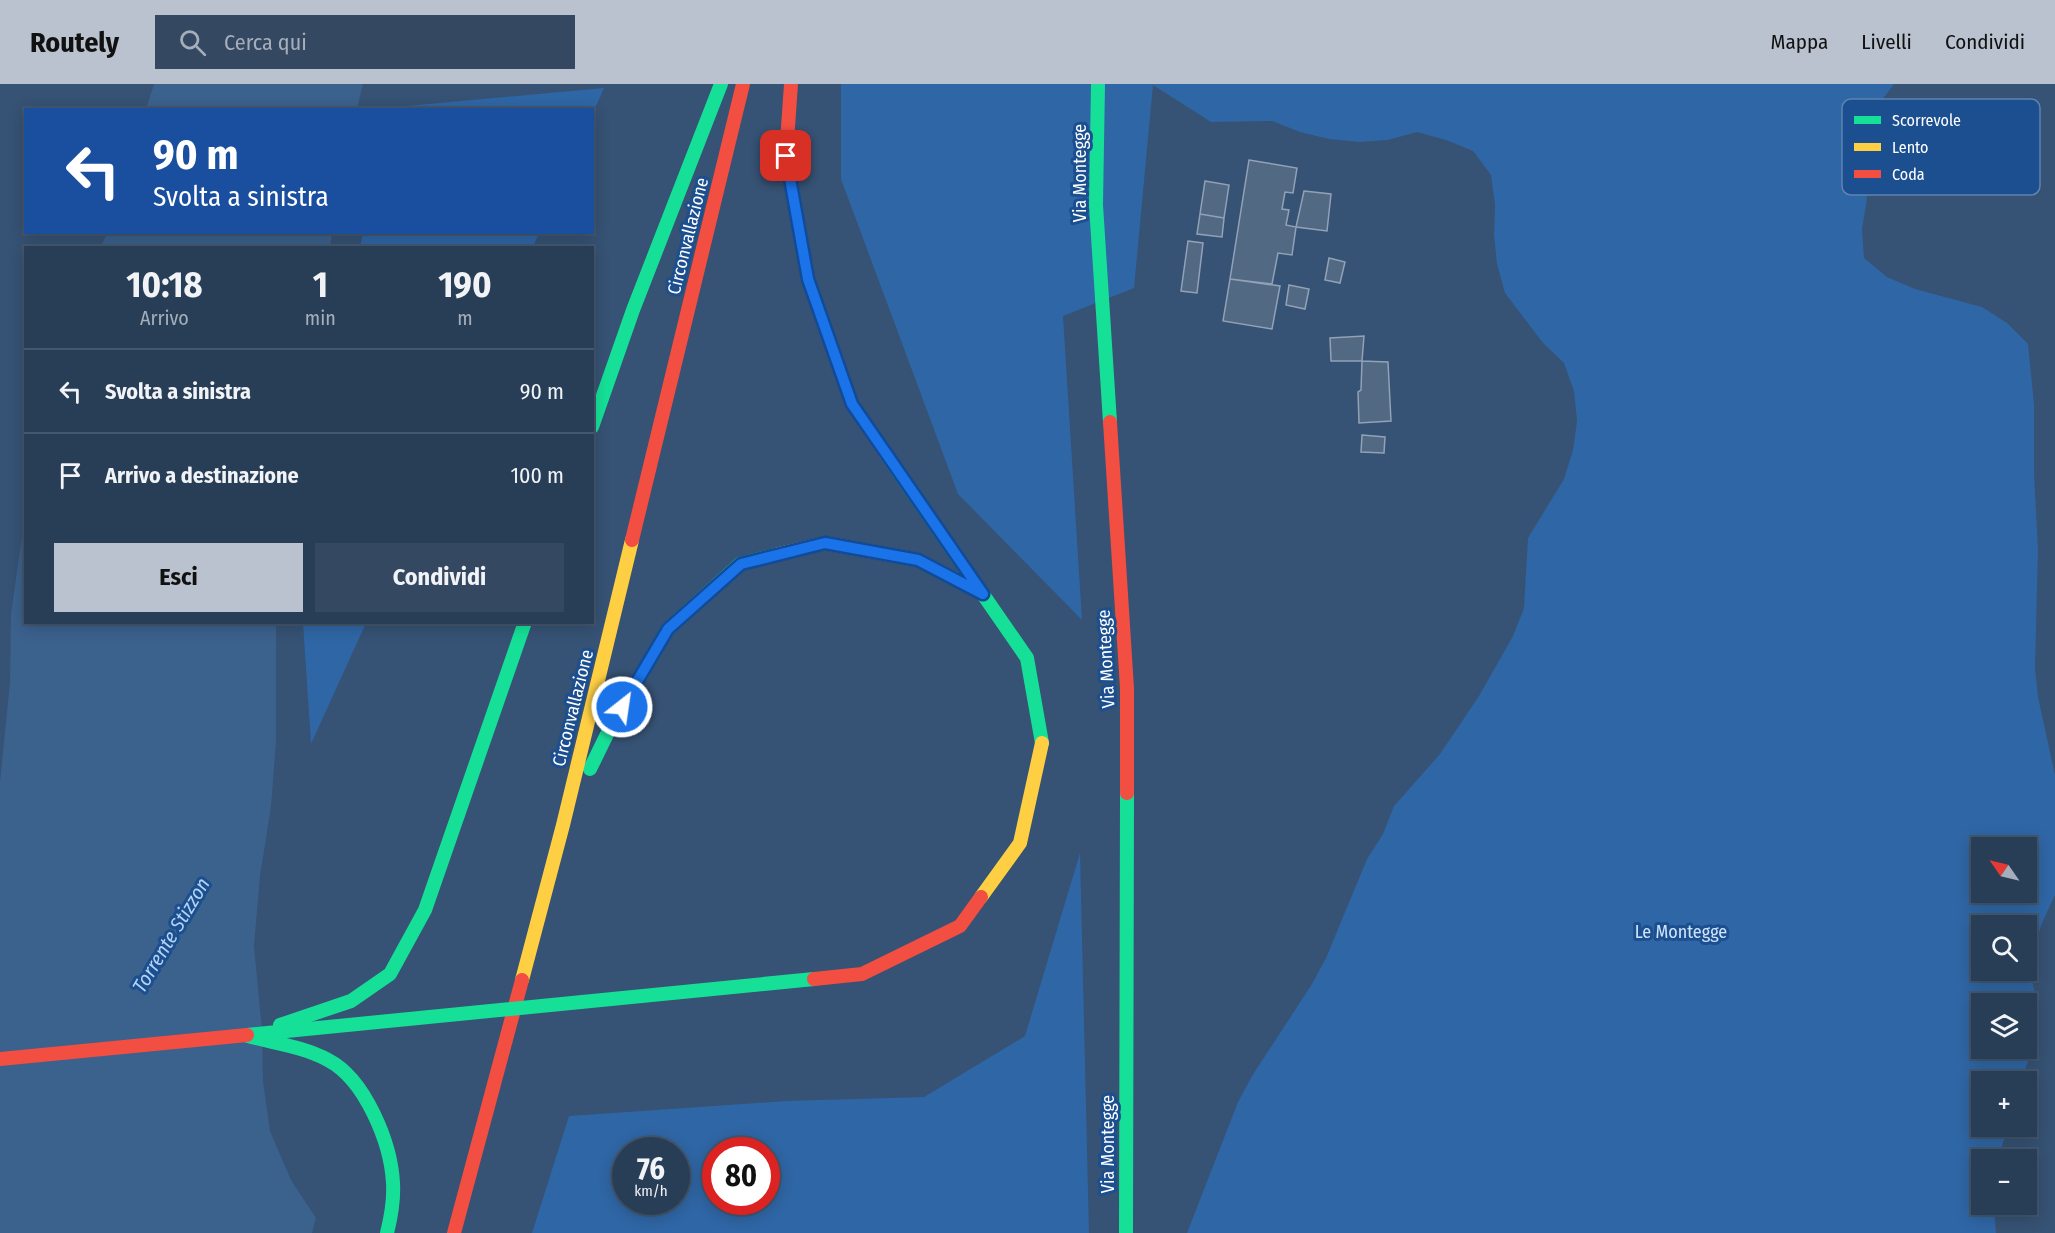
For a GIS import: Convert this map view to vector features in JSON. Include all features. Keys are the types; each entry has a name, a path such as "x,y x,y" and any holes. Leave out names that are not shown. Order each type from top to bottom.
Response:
{"main road":[{"path":"594,421 633,310 721,84"},
{"name":"Circonvallazione","path":"454,1233 563,825 743,84"},
{"path":"0,1059 862,974 960,926 1020,843 1042,743 1028,658 852,404 808,279 786,156 791,84"},
{"name":"Via Montegge","path":"1098,84 1096,205 1127,688 1126,1233"},
{"path":"563,825 611,726 668,629 741,564 825,543 918,560 983,594"},
{"path":"248,1036 351,1001 390,974 425,910 524,624"},
{"path":"248,1036 329,1060 349,1077 362,1095 387,1149 393,1181 391,1216 387,1233"}],"green space":[{"name":"Le Montegge","path":"841,84 1894,84 1883,99 1842,99 1842,195 1866,195 1862,229 1864,258 1887,277 1915,289 1982,307 2007,323 2028,344 2034,404 2034,473 2038,550 2035,668 2038,697 2055,775 2055,895 2037,939 2037,915 1971,915 1971,981 2032,981 2035,993 1971,993 1971,1059 2029,1059 2025,1071 1971,1071 1971,1137 2005,1137 2001,1149 1971,1149 1971,1215 1995,1215 1996,1233 1187,1233 1238,1102 1326,958 1367,859 1383,834 1394,806 1440,754 1479,696 1513,636 1524,608 1528,538 1564,479 1573,450 1577,421 1574,391 1564,363 1543,343 1505,293 1497,264 1494,235 1495,205 1491,175 1473,151 1417,132 1388,140 1358,142 1329,139 1300,132 1272,121 1211,122 1153,85 1134,288 1063,316 1082,620 958,494 841,179"},
{"path":"604,88 594,111 594,108 396,107"},
{"path":"363,234 539,234 533,246 360,246"},
{"path":"303,624 366,624 311,744"},
{"path":"1080,853 1089,1233 532,1233 569,1116 786,1101 924,1097 1025,1036"},
{"name":"Le Montegge","path":"2037,1002 2039,1010 2037,1030"}],"water":[{"path":"154,84 363,84 357,108 146,108"},
{"path":"106,234 332,234 330,246 101,246"},
{"name":"Torrente Stizzon","path":"24,523 24,624 276,624 276,742 271,807 260,876 254,946 262,1029 263,1081 270,1131 291,1180 316,1218 312,1233 0,1233 0,782 10,682 11,614"}],"building":[{"path":"1249,160 1297,168 1293,193 1285,192 1282,209 1289,210 1286,225 1296,227 1292,255 1278,253 1272,284 1230,279"},
{"path":"1205,181 1229,185 1224,218 1200,214"},
{"path":"1304,191 1331,194 1327,231 1296,227"},
{"path":"1200,214 1224,218 1222,237 1197,234"},
{"path":"1188,241 1203,243 1197,293 1181,291"},
{"path":"1329,258 1345,262 1340,283 1325,280"},
{"path":"1230,279 1280,286 1272,329 1223,321"},
{"path":"1289,285 1309,289 1305,309 1286,305"},
{"path":"1364,336 1362,361 1331,361 1330,338"},
{"path":"1362,361 1388,362 1391,421 1359,423 1358,392 1361,390"},
{"path":"1362,435 1385,437 1384,453 1361,452"}],"traffic: fast":[{"path":"594,421 633,310 721,84"},
{"path":"1098,84 1096,205 1110,422"},
{"path":"886,454 1027,658 1042,743"},
{"path":"590,769 611,726 668,629 740,564 779,554"},
{"path":"280,1025 351,1001 390,974 425,910 524,624"},
{"path":"1126,1233 1127,793"},
{"path":"247,1035 814,979"},
{"path":"248,1036 299,1049 328,1060 341,1069 364,1097 381,1132 391,1167 393,1195 387,1233"}],"traffic: slow":[{"path":"522,980 563,825 632,540"},
{"path":"779,554 825,543 918,560 980,592"},
{"path":"981,897 1020,843 1042,743"}],"traffic: jam":[{"path":"632,540 743,84"},
{"path":"791,84 786,156 808,279 852,404 886,454"},
{"path":"1110,422 1127,688 1127,793"},
{"path":"814,979 862,974 960,926 981,897"},
{"path":"454,1233 522,980"},
{"path":"0,1059 247,1035"}],"route":[{"path":"622,707 668,629 741,564 825,543 918,560 983,594 852,404 808,279 786,156"}]}
